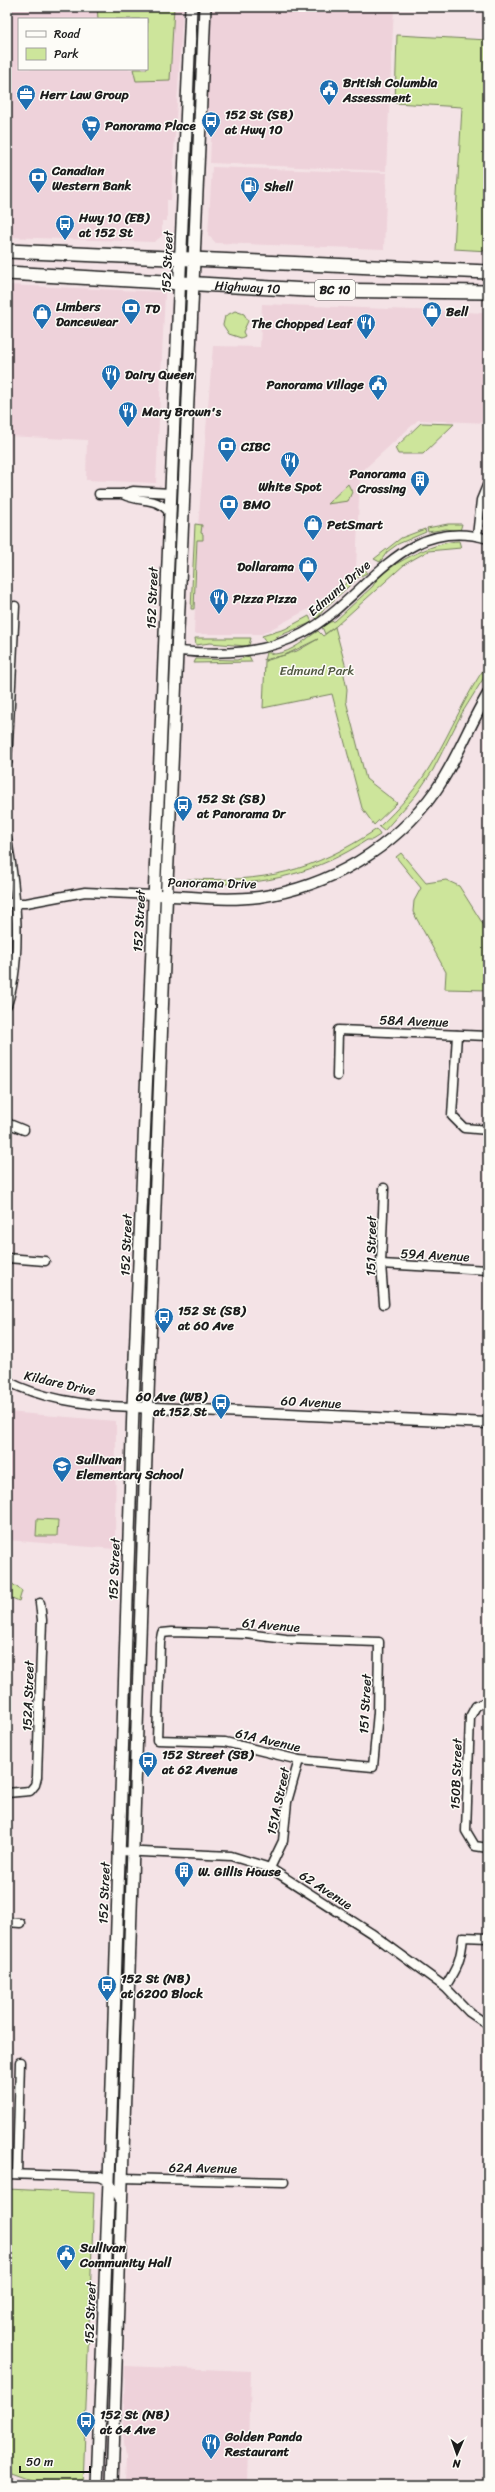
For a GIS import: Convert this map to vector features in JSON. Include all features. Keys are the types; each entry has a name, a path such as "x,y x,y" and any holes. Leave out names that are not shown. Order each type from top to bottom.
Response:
{"highway":[{"name":"Highway 10","path":"7,251 181,260 488,272"},
{"name":"Highway 10","path":"7,273 307,290 488,292"}],"main road":[{"name":"152 Street","path":"97,2485 109,2181 133,1407 191,7"},
{"name":"152 Street","path":"112,2485 148,1408 167,895 179,651 205,7"},
{"path":"172,457 178,474 179,492 185,497"},
{"path":"171,493 177,503 177,524 184,534"},
{"path":"165,625 173,648 179,651"}],"street":[{"path":"477,536 481,500 488,483"},
{"path":"98,494 122,494 133,491 171,493"},
{"path":"122,494 133,499 159,502 170,513"},
{"name":"Edmund Drive","path":"179,651 236,653 280,644 304,633 328,616 376,571 414,545 442,537 477,536 488,539"},
{"path":"7,763 15,606"},
{"name":"Panorama Drive","path":"154,895 239,898 282,893 325,879 361,860 388,841 408,823 436,790 452,765 488,694"},
{"path":"7,839 16,904 13,976 7,1005"},
{"path":"7,904 16,904 84,892 154,895"},
{"name":"58A Avenue","path":"337,1076 338,1030 488,1036"},
{"path":"457,1035 452,1116 464,1128 488,1130"},
{"path":"7,1123 24,1130"},
{"name":"151 Street","path":"384,1188 381,1264 384,1304"},
{"path":"7,1258 44,1261"},
{"name":"59A Avenue","path":"381,1264 488,1270"},
{"name":"Kildare Drive","path":"7,1381 27,1389 74,1402 133,1407"},
{"name":"60 Avenue","path":"133,1407 488,1423"},
{"name":"152A Street","path":"7,1792 25,1792 33,1788 37,1777 42,1620 40,1603"},
{"name":"61 Avenue","path":"157,1740 158,1685 162,1633 246,1634 286,1639 379,1642"},
{"name":"151 Street","path":"373,1767 378,1712 379,1642"},
{"name":"150B Street","path":"488,1701 476,1706 470,1717 466,1831 472,1843 488,1848"},
{"name":"61A Avenue","path":"157,1740 224,1742 299,1760 373,1767"},
{"name":"151A Street","path":"270,1868 283,1841 287,1802 299,1760"},
{"name":"62 Avenue","path":"120,1851 231,1856 270,1868 371,1933 445,1987 469,2012 488,2025"},
{"path":"7,1922 20,1923"},
{"path":"445,1987 457,1970 462,1958 463,1937 488,1938"},
{"path":"17,2174 20,2062"},
{"path":"7,2174 100,2177 109,2181 121,2201"},
{"name":"62A Avenue","path":"122,2178 284,2182"}],"shaded area":[{"name":"Panorama Place","path":"7,7 183,7 171,200 167,200 167,221 162,221 162,236 154,242 7,237"},
{"path":"212,7 394,7 386,171 210,163 211,139 207,102"},
{"path":"212,167 387,173 384,249 216,243 208,235"},
{"path":"7,285 165,292 156,483 86,480 87,440 7,436"},
{"name":"Panorama Village","path":"262,304 488,313 488,423 418,420 360,473 356,569 312,607 262,634 194,634 198,527 213,346 260,347"},
{"name":"Sullivan Elementary School","path":"7,1412 116,1421 115,1549 7,1540"},
{"path":"125,2366 251,2371 248,2485 125,2485 126,2458 123,2433"}],"green space":[{"path":"97,7 174,7 170,80 136,81 133,70 148,70 148,18 98,18"},
{"path":"397,35 488,40 488,251 454,249 462,107 395,103"},
{"path":"235,311 244,314 248,321 243,332 245,336 241,338 229,334 223,325 225,316"},
{"path":"421,423 454,424 423,454 398,454 395,448"},
{"path":"348,484 352,492 348,501 327,504"},
{"path":"195,524 202,525 201,533 203,534 203,540 197,540 194,609 191,609"},
{"path":"448,524 462,524 460,531 446,529 428,532 427,528"},
{"path":"425,529 426,532 398,544 387,552 380,562 374,559 401,538"},
{"path":"459,541 461,548 428,551 405,564 336,626 325,634 322,627 335,621 373,586 378,578 398,563 437,545"},
{"path":"364,567 367,573 359,577 325,608 317,619 312,614"},
{"path":"309,616 312,622 276,637 273,640 266,642 262,636 285,629"},
{"name":"Edmund Park","path":"335,627 346,668 344,675 347,689 346,701 366,779 397,803 374,825 362,808 332,694 263,708 265,661 282,656 264,660 266,653 275,654 287,651 318,631 323,636","holes":["318,639 297,651 286,654"]},
{"path":"195,638 251,638 249,645 246,646 210,643 196,645"},
{"path":"249,656 252,662 194,663 196,659 237,660"},
{"path":"488,663 488,671 462,713 433,770 416,795 384,831 379,827 408,797 427,772 472,687"},
{"path":"377,829 380,835 372,840 367,840 329,861 289,875 248,883 201,884 193,886 181,885 187,879 241,879 286,872 330,856"},
{"path":"401,853 426,883 446,880 459,886 488,932 488,990 445,989 446,972 413,912 414,901 421,888 396,857"},
{"path":"37,1519 58,1520 57,1536 36,1536"},
{"path":"7,1580 22,1591 19,1601 7,1596"},
{"path":"7,2189 94,2193 83,2485 46,2485 7,2471"}],"place":[{"name":"British Columbia Assessment","path":"329,106"},
{"name":"Herr Law Group","path":"26,111"},
{"name":"152 St (SB) at Hwy 10","path":"211,138"},
{"name":"Panorama Place","path":"91,142"},
{"name":"Canadian Western Bank","path":"38,194"},
{"name":"Shell","path":"250,203"},
{"name":"Hwy 10 (EB) at 152 St","path":"65,241"},
{"name":"TD","path":"131,325"},
{"name":"Bell","path":"432,328"},
{"name":"Limbers Dancewear","path":"42,330"},
{"name":"The Chopped Leaf","path":"366,340"},
{"name":"Dairy Queen","path":"111,391"},
{"name":"Panorama Village","path":"378,401"},
{"name":"Mary Brown's","path":"128,428"},
{"name":"CIBC","path":"227,463"},
{"name":"White Spot","path":"290,478"},
{"name":"Panorama Crossing","path":"420,497"},
{"name":"BMO","path":"229,521"},
{"name":"PetSmart","path":"313,541"},
{"name":"Dollarama","path":"308,583"},
{"name":"Pizza Pizza","path":"219,615"},
{"name":"152 St (SB) at Panorama Dr","path":"183,822"},
{"name":"152 St (SB) at 60 Ave","path":"164,1334"},
{"name":"60 Ave (WB) at 152 St","path":"221,1420"},
{"name":"Sullivan Elementary School","path":"62,1483"},
{"name":"152 Street (SB) at 62 Avenue","path":"148,1778"},
{"name":"W. Gillis House","path":"184,1888"},
{"name":"152 St (NB) at 6200 Block","path":"107,2002"},
{"name":"Sullivan Community Hall","path":"66,2271"},
{"name":"152 St (NB) at 64 Ave","path":"86,2438"},
{"name":"Golden Panda Restaurant","path":"211,2460"}]}
